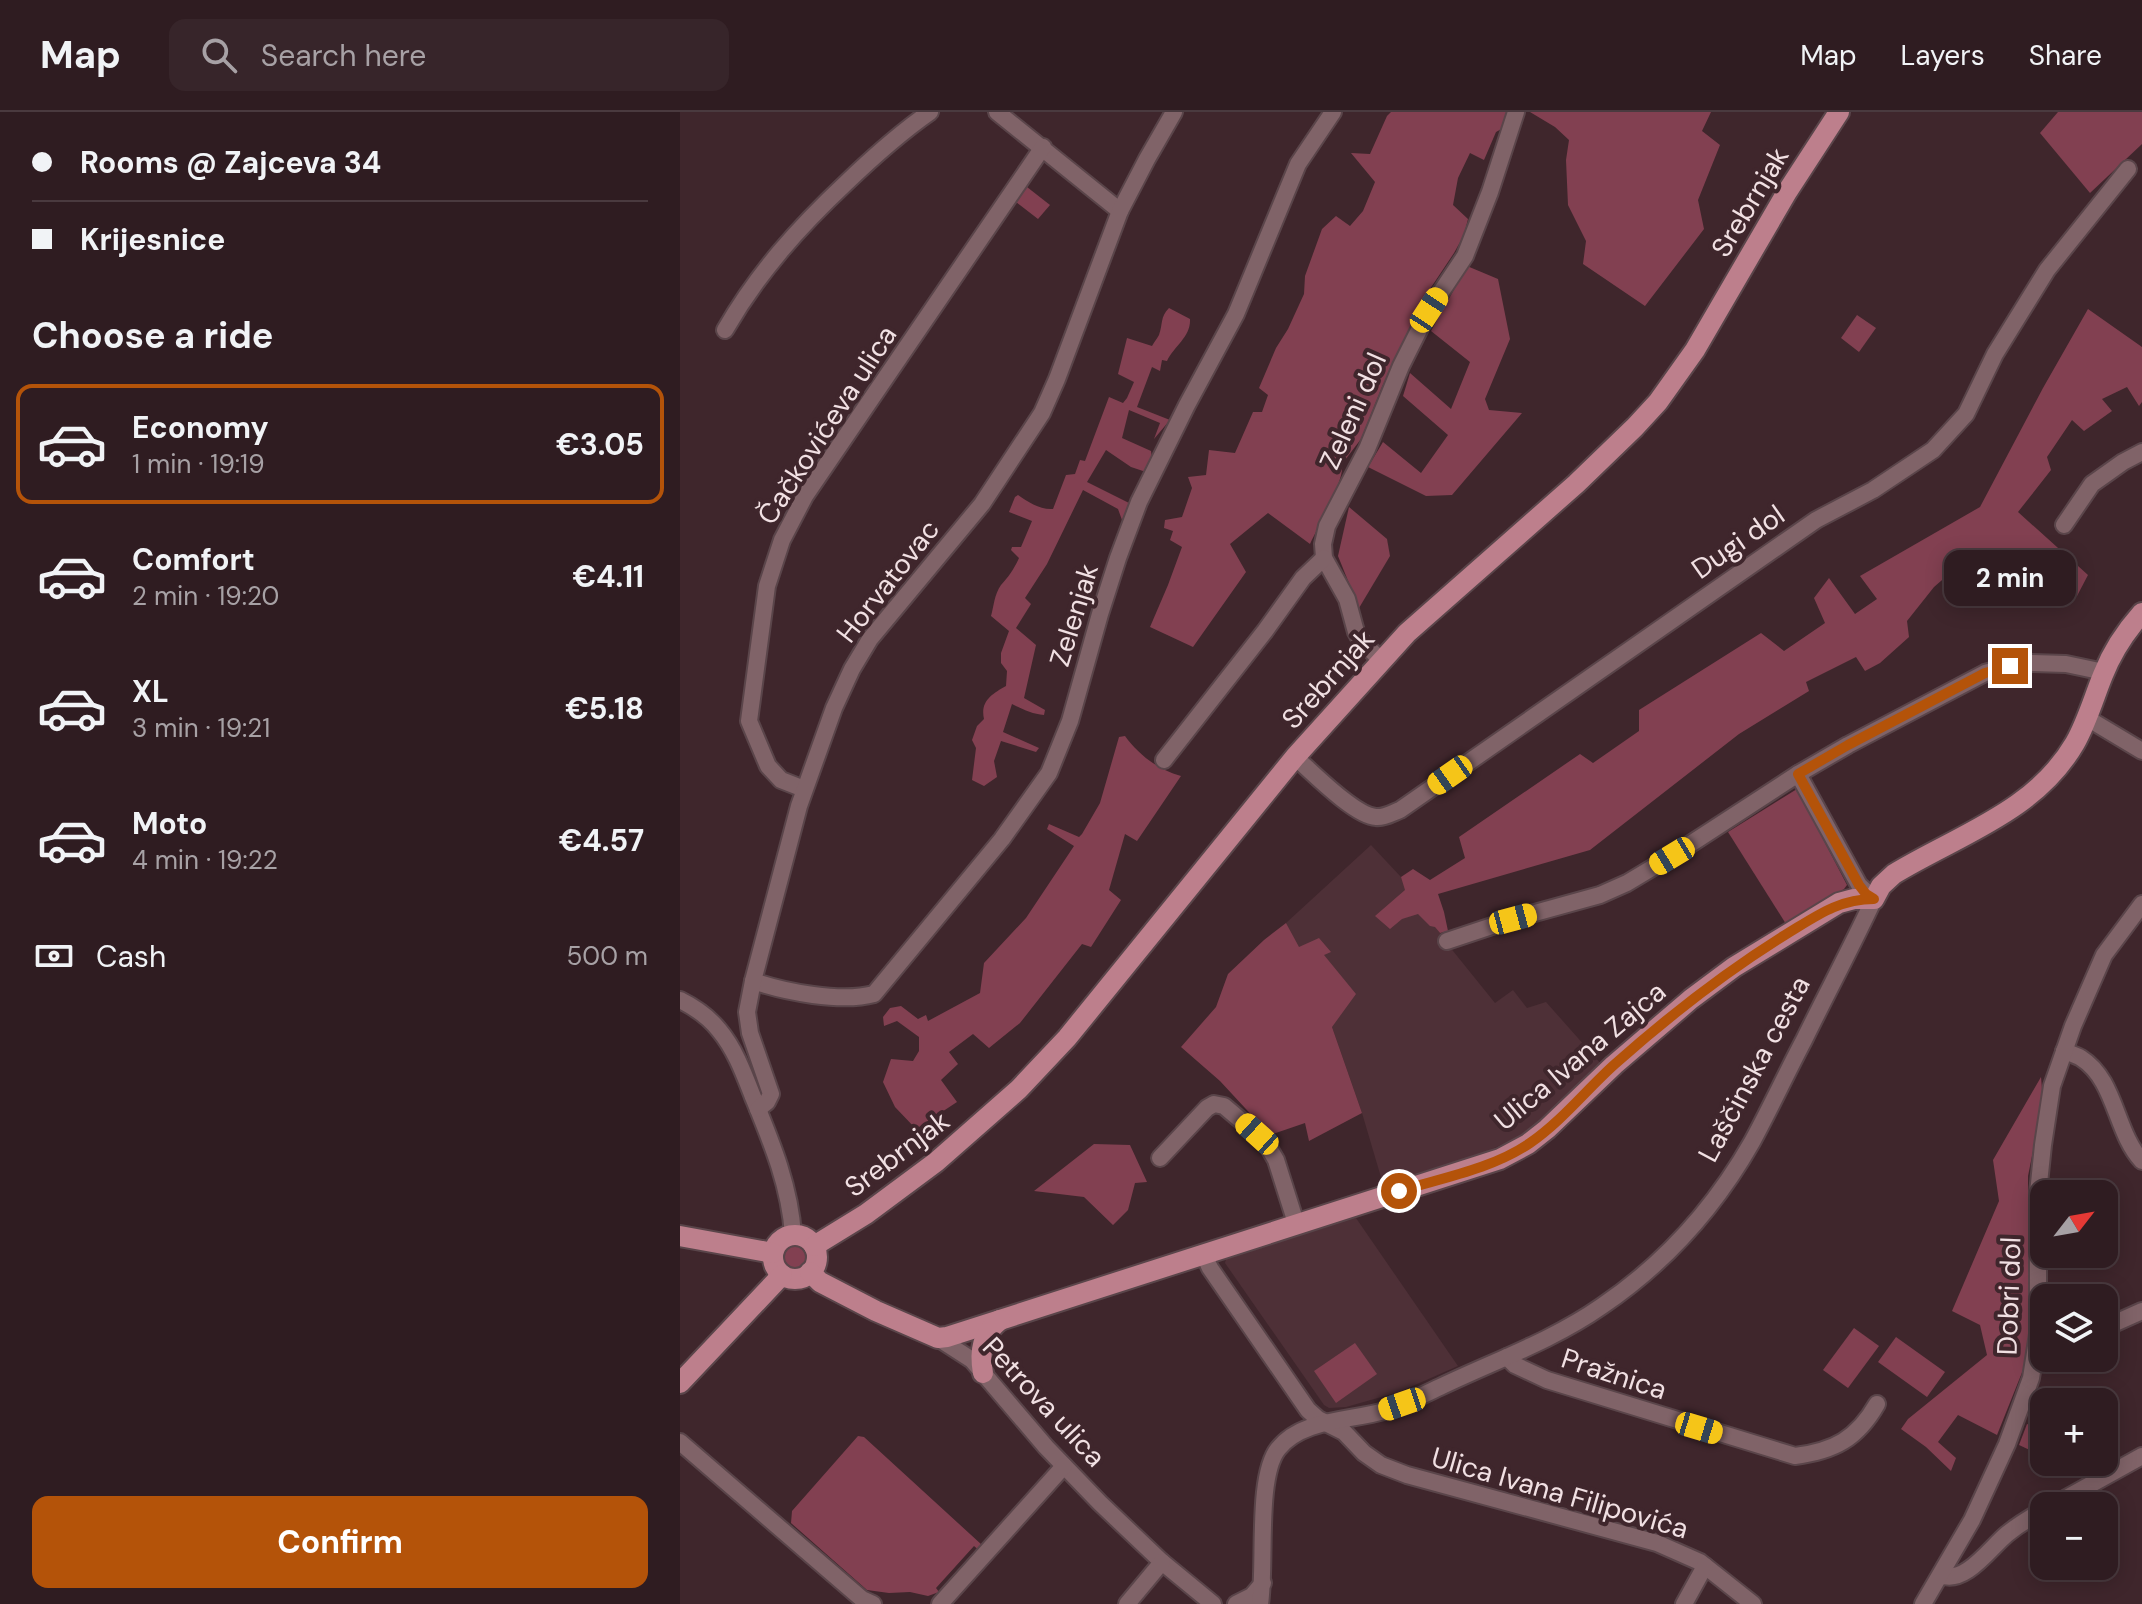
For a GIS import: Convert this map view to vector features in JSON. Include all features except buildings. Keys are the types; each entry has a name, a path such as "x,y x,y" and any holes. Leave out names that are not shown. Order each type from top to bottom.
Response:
{"main road":[{"name":"Srebrnjak","path":"814,1246 866,1214 936,1162 1019,1089 1067,1038 1295,757 1381,660 1407,633 1610,452 1658,402 1695,350 1787,192 1839,112"},
{"name":"Laščinska cesta","path":"1874,899 1881,886 1894,874 1991,822 2035,792 2075,742 2104,672 2123,636 2142,613"},
{"name":"Ulica Ivana Zajca","path":"938,1338 1467,1171 1514,1152 1547,1129 1642,1040 1723,975 1839,903 1874,899"},
{"path":"793,1235 807,1238 814,1246 816,1260 810,1272 796,1278 782,1275 775,1266 773,1253 780,1240 793,1235"},
{"path":"680,1236 773,1253"},
{"name":"Petrova ulica","path":"810,1272 820,1282 876,1311 938,1338"},
{"path":"680,1383 782,1275"},
{"path":"983,1373 980,1355 984,1339 1003,1317"}],"street":[{"path":"725,330 766,267 815,212 911,125 930,112"},
{"path":"997,112 1120,211"},
{"name":"Horvatovac","path":"758,1109 771,1094 747,1020 753,981 804,789 840,695 870,639 982,504 1042,413 1120,211 1174,112"},
{"name":"Zelenjak","path":"753,981 838,998 874,994 1002,839 1049,773 1070,721 1105,600 1139,502 1236,314 1298,164 1333,112"},
{"name":"Zeleni dol","path":"1324,558 1327,526 1367,449 1401,366 1429,310 1465,256 1516,112"},
{"name":"Čačkovićeva ulica","path":"804,789 781,780 768,766 749,721 767,586 782,540 805,496 1043,147"},
{"name":"Dugi dol","path":"1295,757 1360,812 1384,817 1400,810 1816,520 1873,490 1933,450 1966,414 1995,354 2047,270 2128,169"},
{"path":"2064,525 2092,484 2142,452"},
{"path":"1164,760 1303,578 1324,558 1347,599 1361,641 1381,660"},
{"path":"1447,941 1600,895 1627,883 1798,774 1985,673 2032,663 2066,664 2104,672"},
{"path":"2087,718 2142,751"},
{"path":"1798,774 1859,885 1874,899"},
{"name":"Laščinska cesta","path":"1260,1604 1265,1489 1269,1464 1276,1451 1288,1439 1305,1430 1402,1404 1567,1328 1601,1307 1656,1265 1697,1221 1750,1145 1874,899"},
{"name":"Dobri dol","path":"2039,1284 2038,1193 2052,1086 2104,955 2142,904"},
{"path":"680,1000 705,1015 725,1037 739,1064 780,1167 793,1235"},
{"path":"2064,1051 2081,1057 2094,1069 2142,1161"},
{"path":"1160,1158 1207,1108 1214,1104 1224,1106 1257,1134 1274,1155 1296,1223"},
{"name":"Ulica Ivana Filipovića","path":"1203,1253 1210,1268 1308,1410 1318,1419 1344,1432 1370,1458 1392,1470 1681,1552 1705,1566 1753,1604"},
{"path":"2118,1322 2142,1311"},
{"name":"Petrova ulica","path":"938,1338 967,1356 1109,1512 1213,1604"},
{"name":"Pražnica","path":"1507,1357 1515,1365 1547,1380 1795,1456 1815,1454 1835,1447 1868,1420 1877,1404"},
{"name":"Dobri dol","path":"1923,1604 1972,1520 2007,1444 2033,1372"},
{"path":"680,1442 862,1599 873,1604"},
{"path":"2077,1492 2142,1456"},
{"path":"940,1604 1064,1466"},
{"path":"1941,1575 1952,1578 1964,1573 2006,1535 2030,1519"},
{"path":"1127,1604 1162,1562"},
{"path":"1684,1604 1705,1566"},
{"path":"1236,1604 1247,1600 1263,1583"}],"shaded area":[{"path":"1391,112 1511,112 1505,127 1496,132 1484,160 1470,153 1458,178 1453,205 1468,219 1464,235 1426,295 1361,439 1342,464 1336,491 1310,544 1268,513 1230,544 1246,572 1193,647 1150,627 1182,547 1170,540 1173,531 1164,528 1165,520 1182,517 1192,488 1188,477 1206,475 1209,450 1235,453 1253,412 1262,412 1268,395 1259,388 1304,294 1305,276 1322,229 1336,216 1350,226 1363,211 1375,182 1351,153 1370,154"},
{"path":"1530,112 1711,112 1702,131 1720,145 1698,200 1704,229 1645,306 1583,264 1586,241 1568,205 1566,160 1569,140"},
{"path":"2058,112 2142,112 2142,144 2090,193 2040,133"},
{"path":"1027,187 1050,205 1038,219 1016,202"},
{"path":"1467,266 1498,279 1510,339 1485,399 1489,410 1522,413 1452,495 1426,496 1368,467 1383,442 1421,473 1448,435 1403,396 1410,373 1451,409 1470,362 1431,331"},
{"path":"1169,308 1190,319 1190,325 1167,361 1162,360 1160,371 1152,367 1137,407 1170,420 1154,439 1160,423 1129,410 1122,438 1151,451 1152,459 1146,472 1131,467 1106,450 1087,482 1129,503 1122,520 1118,509 1083,490 1047,564 1025,598 1031,604 1016,628 1036,645 1024,698 1045,710 1044,715 1012,704 1003,732 1039,748 1036,752 1001,741 994,761 997,777 984,786 972,780 976,748 972,740 977,726 984,719 986,703 1006,686 1007,671 1001,663 1001,653 1009,631 991,616 999,589 1019,558 1011,550 1012,547 1021,547 1032,521 1009,512 1018,495 1039,507 1053,509 1066,475 1075,474 1080,460 1085,461 1109,397 1123,403 1134,382 1118,374 1127,338 1152,346"},
{"path":"2088,309 2142,347 2142,402 2139,406 2127,387 2102,399 2112,411 2084,431 2072,420 2047,457 2051,470 2018,512 2088,575 2077,596 2013,578 2011,604 1995,607 1982,561 1953,569 1907,621 1909,637 1880,663 1865,671 1856,657 1806,682 1809,691 1739,734 1590,850 1438,894 1448,931 1440,933 1418,914 1402,919 1390,929 1375,916 1405,890 1401,877 1413,869 1430,880 1465,858 1459,837 1580,754 1593,763 1639,731 1639,710 1761,633 1784,651 1825,623 1814,598 1829,578 1855,614 1877,599 1860,576 1980,507"},
{"path":"1857,315 1876,328 1859,352 1841,338"},
{"path":"1349,507 1387,539 1390,556 1359,608 1338,556"},
{"path":"1125,736 1149,760 1181,776 1137,841 1125,834 1109,890 1121,900 1091,947 1082,944 1020,1023 989,1048 973,1034 949,1052 958,1064 941,1080 957,1102 916,1129 895,1107 883,1082 891,1059 913,1061 919,1051 919,1037 897,1021 884,1026 883,1017 890,1008 901,1006 918,1019 926,1015 928,1021 980,993 984,963 1026,918 1074,846 1047,829 1049,824 1079,837 1082,834 1100,803 1119,737"},
{"path":"1797,789 1847,885 1786,924 1728,832"},
{"path":"1371,845 1401,877 1449,946 1495,1003 1513,990 1527,1008 1546,1002 1601,1064 1542,1121 1517,1138 1485,1152 1383,1184 1332,1027 1286,923"},
{"path":"1286,923 1299,947 1319,938 1331,952 1324,955 1356,994 1332,1027 1362,1113 1309,1141 1305,1123 1270,1135 1220,1081 1181,1047 1216,1007 1228,974"},
{"path":"2041,1077 2043,1101 2028,1176 2030,1352 1997,1435 1958,1415 1938,1442 1956,1458 1951,1471 1901,1429 1908,1419 1987,1355 1980,1325 1952,1311 1999,1201 1993,1160"},
{"path":"1094,1144 1130,1145 1147,1182 1135,1183 1128,1210 1113,1225 1084,1197 1034,1191"},
{"path":"1356,1218 1458,1366 1399,1392 1346,1407 1329,1408 1225,1263 1226,1259"},
{"path":"795,1245 804,1248 807,1257 804,1266 795,1269 786,1266 783,1257 786,1248"},
{"path":"1854,1328 1879,1346 1848,1388 1823,1370"},
{"path":"1896,1337 1945,1372 1927,1397 1878,1362"},
{"path":"1355,1343 1377,1374 1336,1403 1314,1371"},
{"path":"2027,1424 2030,1425 2030,1450 2019,1445"},
{"path":"858,1436 864,1437 982,1545 981,1552 974,1546 936,1588 939,1592 928,1596 867,1590 791,1523 792,1511"}],"route":[{"path":"1399,1191 1479,1167 1528,1144 1642,1040 1734,967 1839,903 1874,899 1859,885 1798,774 1985,673 2010,666"}]}
